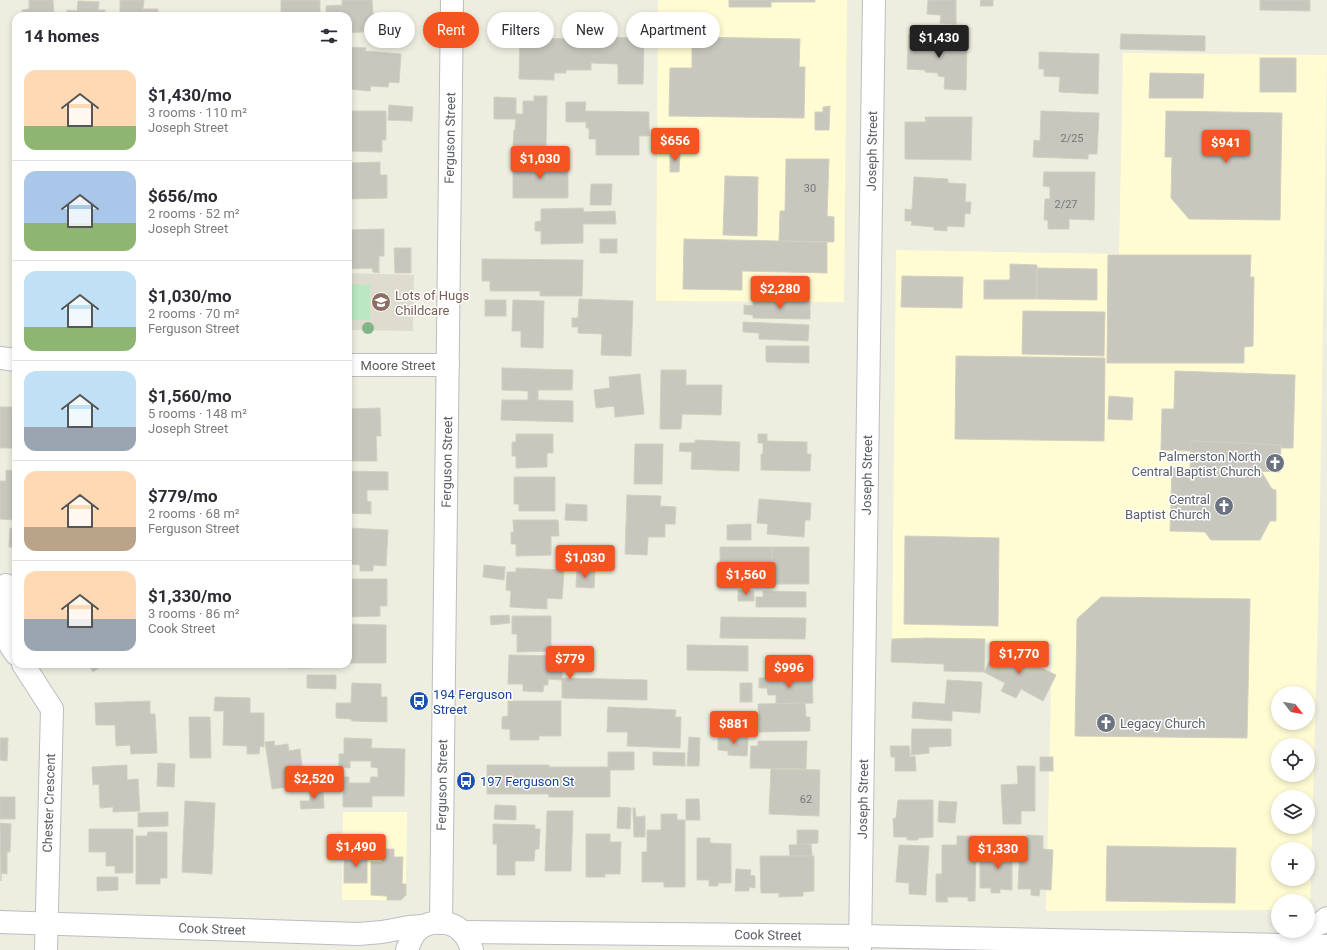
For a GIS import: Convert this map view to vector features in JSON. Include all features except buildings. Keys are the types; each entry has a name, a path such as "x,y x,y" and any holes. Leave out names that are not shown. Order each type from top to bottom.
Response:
{"street":[{"name":"Ferguson Street","path":"432,925 448,365 452,0"},
{"name":"Joseph Street","path":"860,943 874,0"},
{"path":"0,358 12,360"},
{"name":"Moore Street","path":"352,365 448,365"},
{"path":"6,585 10,645 12,648"},
{"name":"Chester Crescent","path":"26,668 52,708 46,950"},
{"path":"1315,925 1327,918"},
{"name":"Cook Street","path":"0,922 358,934 432,925"},
{"path":"407,950 410,940 416,932 432,925 450,924 467,941"},
{"path":"1255,945 1283,938"},
{"name":"Cook Street","path":"467,941 860,943 1193,947 1255,945 1327,946"}],"shaded area":[{"path":"658,0 847,0 844,302 656,301 658,48 720,48 720,12 658,12"},
{"path":"1123,53 1327,55 1319,575 1315,724 1315,686 1271,686 1271,730 1315,730 1315,738 1271,738 1271,782 1313,782 1313,790 1271,790 1271,834 1312,834 1312,842 1271,842 1271,886 1311,886 1310,894 1271,894 1271,910 1046,911 1052,644 892,640 896,250 1119,254"},
{"name":"Lots of Hugs Childcare","path":"352,273 414,275 413,331 352,330"},
{"path":"343,812 407,812 406,895 401,900 342,900"}],"green space":[{"path":"352,284 370,285 370,320 352,320"}],"place":[{"name":"Lots of Hugs Childcare","path":"381,302"},
{"name":"Palmerston North Central Baptist Church","path":"1275,463"},
{"name":"Central Baptist Church","path":"1224,506"},
{"name":"194 Ferguson Street","path":"419,701"},
{"name":"Legacy Church","path":"1106,723"},
{"name":"197 Ferguson St","path":"466,781"}]}
